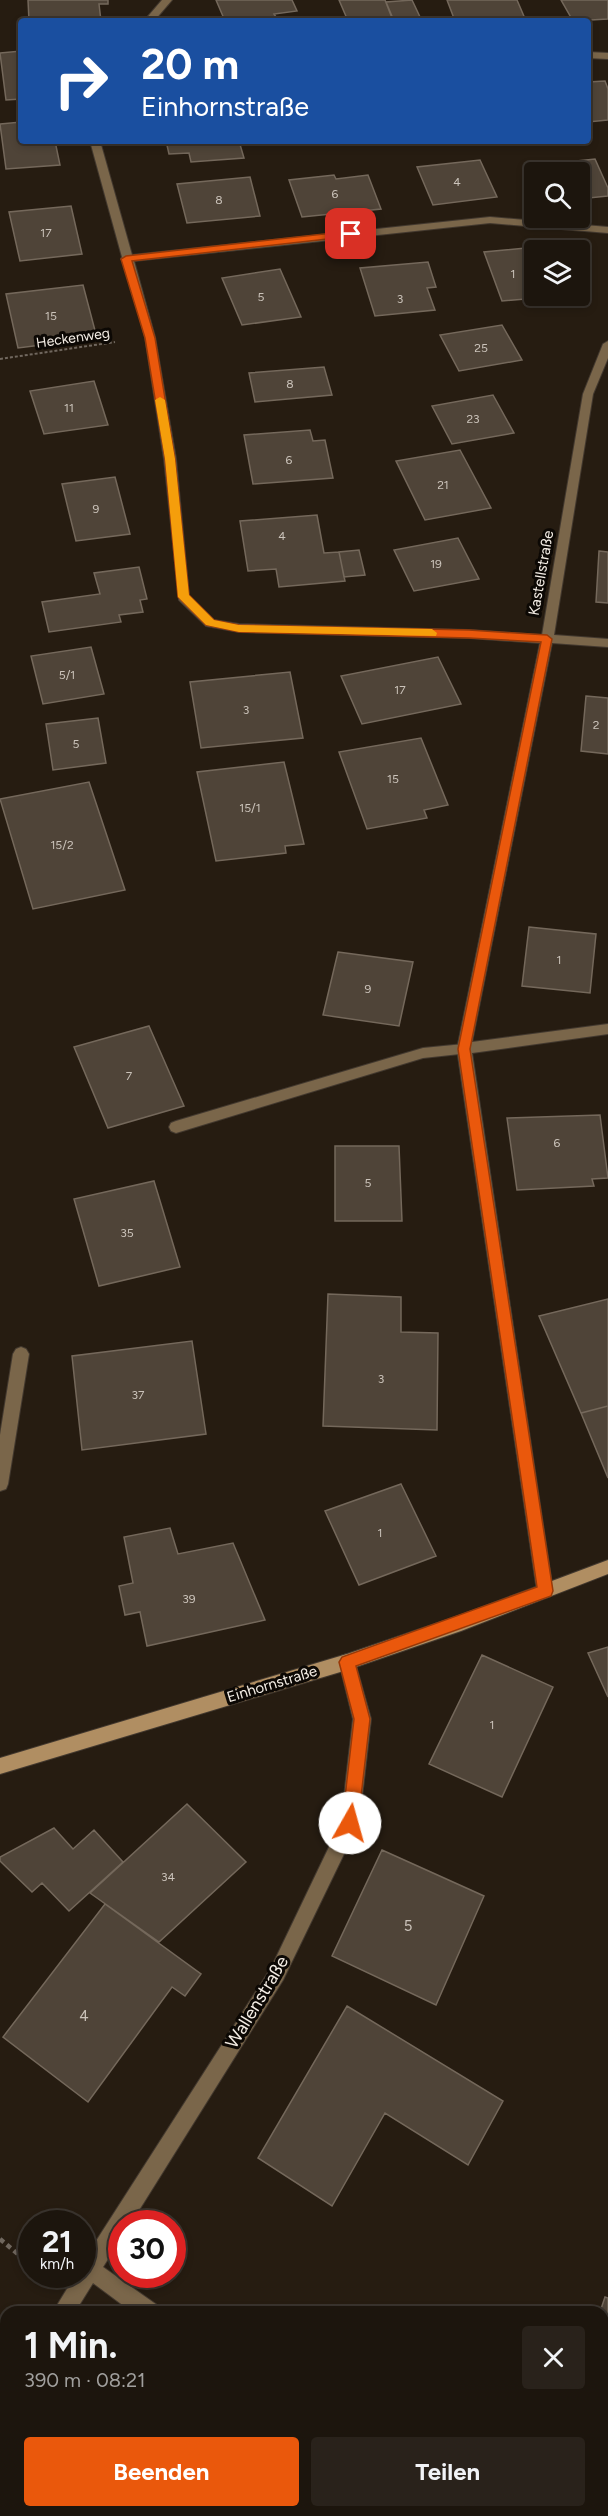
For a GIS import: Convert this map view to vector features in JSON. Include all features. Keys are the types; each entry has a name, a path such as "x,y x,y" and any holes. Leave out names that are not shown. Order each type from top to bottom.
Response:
{"main road":[{"name":"Einhornstraße","path":"0,1766 347,1662 608,1567"}],"street":[{"path":"152,18 167,0"},
{"path":"591,55 608,56"},
{"path":"96,144 126,259 150,338 170,459 183,597 210,623 239,628 469,634 608,642"},
{"path":"126,259 490,220 608,230"},
{"name":"Kastellstraße","path":"545,1591 464,1049 547,639 588,394 608,344"},
{"path":"176,1127 423,1053 608,1029"},
{"path":"0,1484 21,1354"},
{"name":"Wallenstraße","path":"96,2262 277,1974 350,1823 362,1719 347,1662"},
{"path":"96,2274 142,2306"},
{"name":"Wallenstraße","path":"67,2306 79,2288"}],"path":[{"name":"Heckenweg","path":"0,359 150,338"},
{"path":"0,2240 18,2255"}],"building":[{"path":"28,0 108,0 108,4 99,4 101,18 29,18"},
{"path":"216,0 292,0 297,11 274,14 276,17 268,18 224,18"},
{"path":"339,0 385,0 392,18 347,18"},
{"path":"412,0 421,18 393,18 386,2"},
{"path":"447,0 517,0 525,18 454,18"},
{"path":"561,0 608,0 608,19 571,18"},
{"path":"18,51 18,99 6,100 0,53"},
{"path":"605,81 608,89 608,120 591,122 591,82"},
{"path":"18,122 18,144 56,144 60,165 6,169 0,124"},
{"path":"167,144 240,144 244,158 191,162 189,153 169,154"},
{"path":"595,159 608,188 608,196 590,198 590,162 567,162"},
{"path":"480,160 497,197 433,205 417,167"},
{"path":"334,175 336,179 368,175 381,209 302,217 289,180"},
{"path":"250,177 260,216 187,223 177,184"},
{"path":"71,206 82,254 20,261 9,212"},
{"path":"524,248 524,299 502,301 484,252"},
{"path":"428,262 436,287 427,288 435,310 375,316 360,268"},
{"path":"280,269 301,317 242,325 222,278"},
{"path":"83,285 97,338 18,348 6,294"},
{"path":"502,325 522,360 459,371 440,335"},
{"path":"324,367 332,395 255,402 249,373"},
{"path":"94,381 108,425 44,434 30,391"},
{"path":"493,395 514,433 452,444 432,406"},
{"path":"310,430 313,441 325,440 333,478 253,484 244,435"},
{"path":"460,450 491,508 425,520 396,461"},
{"path":"115,477 130,534 76,541 62,484"},
{"path":"317,515 324,553 339,552 345,581 279,587 276,569 248,571 240,521"},
{"path":"458,538 479,579 414,591 394,550"},
{"path":"359,550 365,575 344,577 339,552"},
{"path":"599,551 608,552 608,603 596,602"},
{"path":"139,567 147,599 140,600 143,612 119,615 121,622 49,632 42,602 100,594 94,573"},
{"path":"91,647 104,694 43,704 31,656"},
{"path":"438,657 461,704 362,724 341,676"},
{"path":"290,672 303,738 201,748 190,682"},
{"path":"586,696 608,698 608,754 581,751"},
{"path":"98,718 106,763 53,770 46,724"},
{"path":"421,738 448,805 424,810 427,818 367,829 339,752"},
{"path":"284,762 304,844 285,846 286,853 216,861 197,772"},
{"path":"89,782 125,890 33,909 0,799"},
{"path":"529,927 596,934 590,993 522,986"},
{"path":"338,952 413,962 399,1026 323,1015"},
{"path":"149,1026 184,1106 108,1128 74,1047"},
{"path":"600,1115 608,1178 592,1179 594,1186 517,1190 507,1118"},
{"path":"335,1146 399,1146 402,1221 335,1221"},
{"path":"154,1181 180,1267 99,1286 74,1199"},
{"path":"328,1294 401,1297 401,1332 438,1333 437,1430 323,1426"},
{"path":"608,1299 608,1406 581,1413 539,1316"},
{"path":"192,1341 206,1434 82,1450 72,1356"},
{"path":"608,1406 608,1478 581,1413"},
{"path":"401,1484 436,1556 359,1585 325,1511"},
{"path":"170,1528 178,1554 233,1543 265,1620 147,1646 140,1612 125,1615 119,1586 133,1583 124,1537"},
{"path":"608,1647 608,1697 588,1653"},
{"path":"482,1655 553,1687 502,1797 429,1764"},
{"path":"187,1804 246,1862 159,1942 90,1893"},
{"path":"54,1828 73,1849 94,1830 123,1862 69,1911 42,1883 32,1892 0,1861 0,1857"},
{"path":"382,1850 484,1896 436,2005 332,1956"},
{"path":"105,1904 201,1974 185,1996 172,1987 88,2102 3,2037"},
{"path":"347,2006 503,2101 468,2165 385,2113 332,2206 258,2158"},
{"path":"605,2297 608,2298 608,2306 602,2306"}],"slow traffic":[{"path":"160,400 170,459 183,597 210,623 239,628 432,633"}],"route":[{"path":"350,1823 362,1719 347,1662 545,1591 464,1049 547,639 469,634 239,628 210,623 183,597 170,459 150,338 126,259 351,234"}]}
